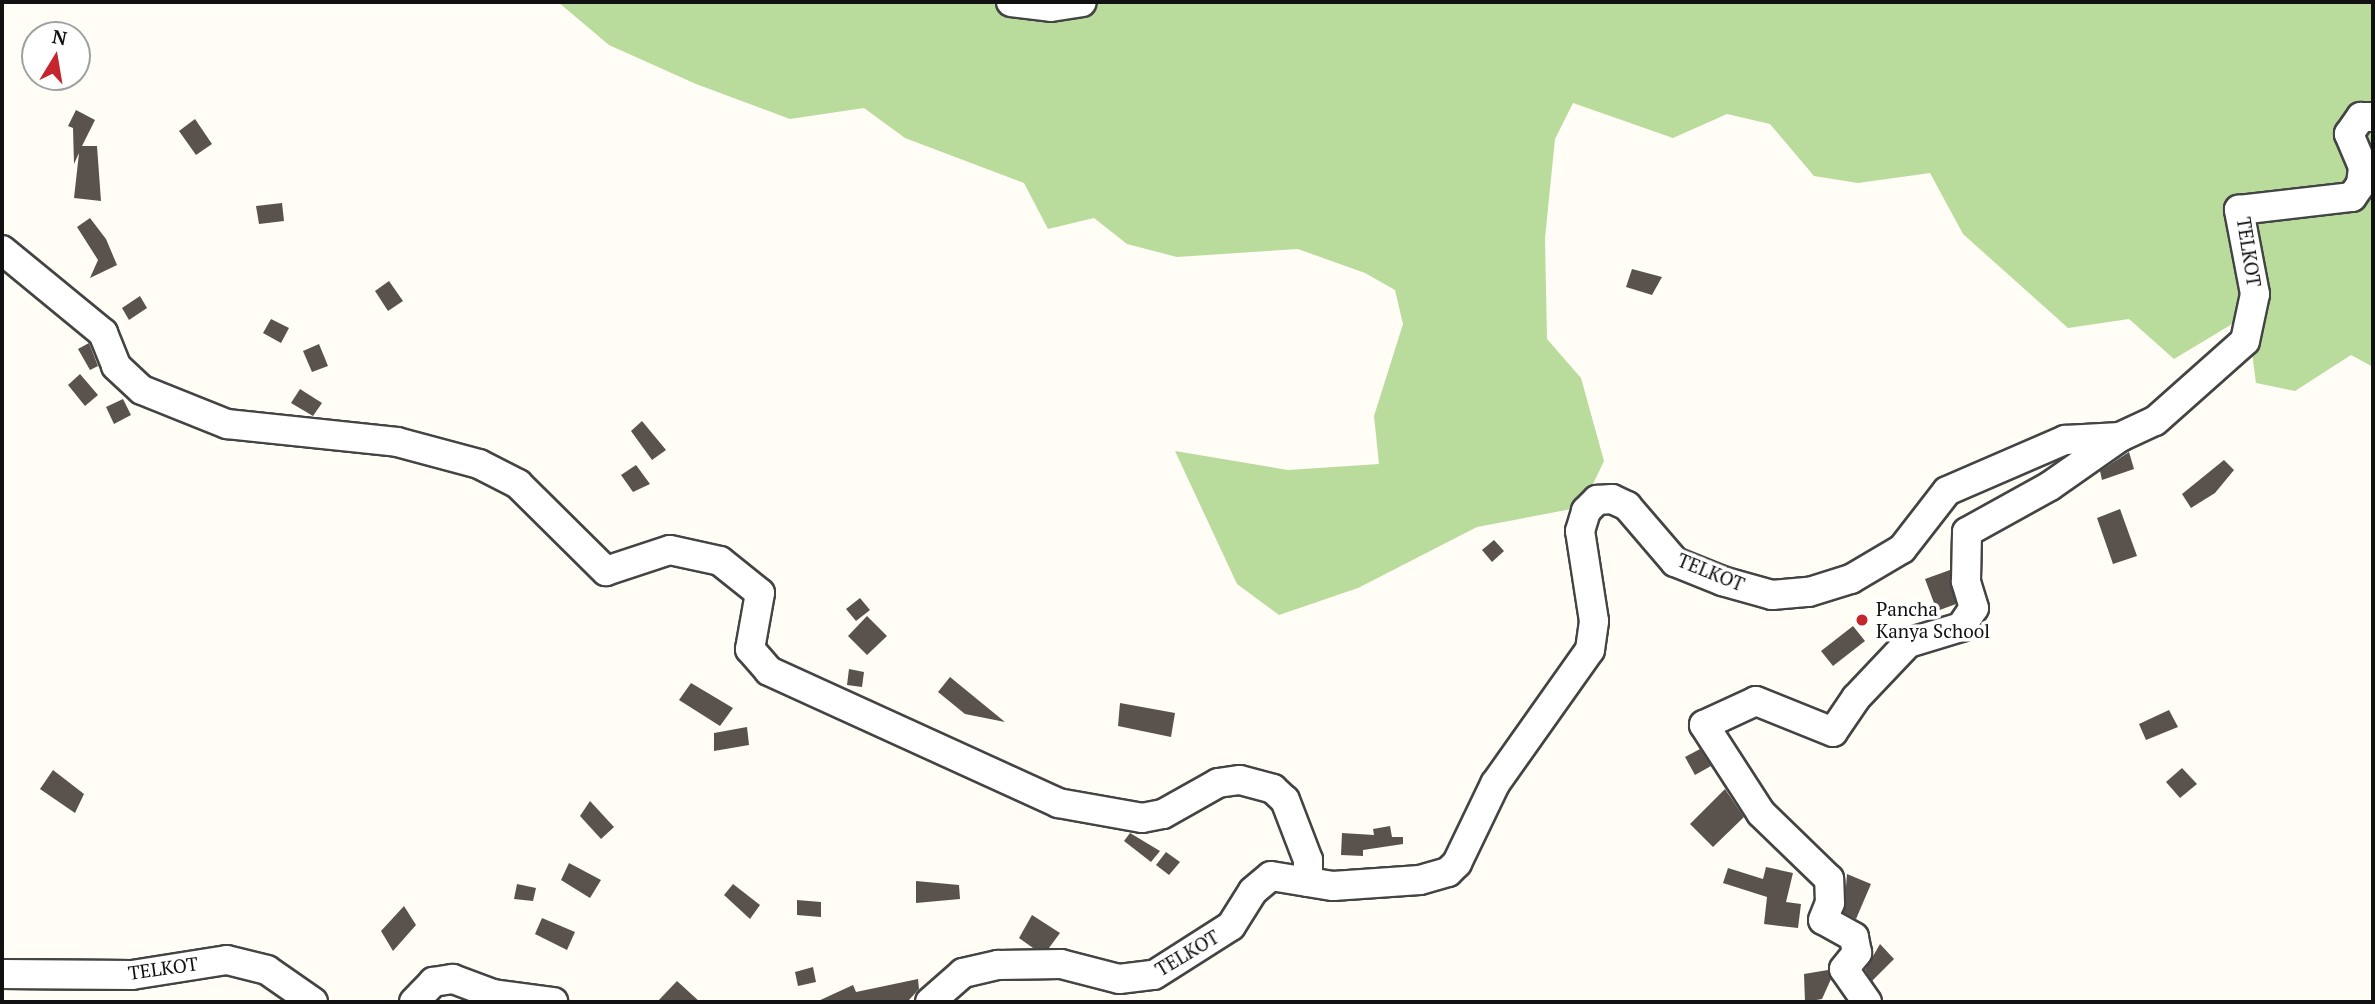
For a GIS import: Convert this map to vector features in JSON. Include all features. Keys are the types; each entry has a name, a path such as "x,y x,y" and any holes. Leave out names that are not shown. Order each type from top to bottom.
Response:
{"street":[{"path":"1011,2 1051,7 1082,2"},
{"name":"TELKOT","path":"930,1002 963,973 998,965 1061,964 1119,979 1154,975 1231,926 1261,882 1284,875 1332,886 1420,880 1448,872 1457,863 1495,784 1590,650 1594,621 1580,531 1586,511 1597,500 1612,499 1627,506 1675,562 1772,595 1809,592 1851,579 1902,550 1947,491 2066,440 2120,437 2155,421 2245,341 2255,293 2239,210 2352,197 2361,184 2363,167 2349,134 2361,117 2373,117"},
{"path":"2,250 103,332 116,366 142,390 227,424 397,442 479,464 518,484 606,571 670,550 720,561 760,593 750,649 769,671 1058,803 1142,818 1163,814 1218,783 1240,780 1273,789 1286,800 1308,860 1308,882"},
{"path":"1867,1002 1844,969 1857,953 1854,937 1823,919 1830,903 1829,879 1761,813 1704,725 1756,701 1833,732 1856,698 1908,643 1961,627 1974,608 1966,581 1967,532 2050,486 2120,437"},
{"name":"TELKOT","path":"2,974 132,975 227,960 267,970 313,1002"},
{"path":"414,1002 433,982 453,979 494,994 553,1002"}],"green space":[{"path":"558,2 2373,2 2373,367 2351,355 2295,391 2256,383 2247,315 2174,359 2129,319 2068,328 1963,234 1930,173 1858,183 1814,176 1770,124 1727,114 1673,138 1573,103 1555,139 1545,238 1547,339 1581,378 1604,461 1582,507 1477,527 1358,588 1279,615 1237,584 1175,451 1288,470 1379,464 1374,416 1403,324 1395,290 1365,273 1298,249 1177,257 1127,244 1094,218 1048,229 1024,183 905,138 864,108 790,119 696,84 609,45"}],"building":[{"path":"76,110 95,120 82,146 97,146 101,201 74,198 79,153 74,164 73,128 68,126"},
{"path":"195,119 212,144 196,155 179,131"},
{"path":"282,203 284,221 259,224 256,206"},
{"path":"90,218 106,239 117,265 90,278 98,260 77,227"},
{"path":"1632,269 1662,277 1652,295 1626,287"},
{"path":"389,281 403,301 388,311 375,291"},
{"path":"140,296 147,308 129,320 122,308"},
{"path":"271,319 289,328 281,343 263,333"},
{"path":"89,343 98,366 90,370 78,349"},
{"path":"319,344 328,366 312,372 303,351"},
{"path":"80,374 98,395 85,406 68,385"},
{"path":"300,389 322,403 313,416 291,403"},
{"path":"123,399 131,415 114,424 106,407"},
{"path":"642,421 666,450 652,460 631,431"},
{"path":"2129,452 2134,469 2102,480 2100,471"},
{"path":"2224,460 2234,470 2215,493 2191,508 2182,494"},
{"path":"636,465 650,484 633,492 621,475"},
{"path":"2120,509 2137,556 2113,564 2097,518"},
{"path":"1494,540 1504,551 1492,562 1482,550"},
{"path":"1950,570 1956,604 1937,611 1925,579"},
{"path":"860,598 870,610 856,621 846,609"},
{"path":"867,616 887,636 867,655 848,636"},
{"path":"1853,626 1865,641 1833,666 1821,651"},
{"path":"849,669 864,672 862,687 847,685"},
{"path":"950,677 1005,722 965,714 938,692"},
{"path":"691,683 733,708 720,726 679,700"},
{"path":"1120,703 1175,713 1171,737 1118,726"},
{"path":"2169,710 2178,727 2146,740 2139,724"},
{"path":"747,727 749,745 714,751 714,733"},
{"path":"1700,749 1711,766 1695,775 1685,757"},
{"path":"2182,768 2197,784 2180,798 2166,782"},
{"path":"53,770 84,794 75,813 40,789"},
{"path":"1725,789 1744,817 1713,847 1690,824"},
{"path":"590,801 614,827 601,839 580,816"},
{"path":"1390,826 1392,837 1403,837 1403,844 1363,850 1363,856 1341,855 1342,833 1374,835 1373,829"},
{"path":"1130,833 1160,851 1151,862 1124,841"},
{"path":"1166,852 1180,862 1169,875 1156,865"},
{"path":"569,863 601,880 590,898 561,880"},
{"path":"1766,867 1793,873 1786,902 1801,904 1798,928 1764,924 1767,897 1723,883 1728,868 1763,879"},
{"path":"1847,874 1871,884 1856,919 1844,913"},
{"path":"916,881 959,885 960,899 916,903"},
{"path":"517,884 536,888 533,901 514,899"},
{"path":"733,884 760,905 750,919 724,895"},
{"path":"797,900 821,902 821,917 797,915"},
{"path":"404,906 416,925 393,951 381,931"},
{"path":"1032,915 1060,933 1049,948 1033,948 1019,938"},
{"path":"542,918 575,932 567,950 535,934"},
{"path":"1880,944 1894,959 1872,981 1865,970"},
{"path":"813,967 816,982 798,986 795,972"},
{"path":"1828,970 1831,979 1822,999 1805,1002 1804,974"},
{"path":"918,979 919,989 909,1000 816,1002 853,985 856,992"},
{"path":"677,981 700,1002 657,1002"}],"place":[{"name":"Pancha Kanya School","path":"1862,620"}]}
